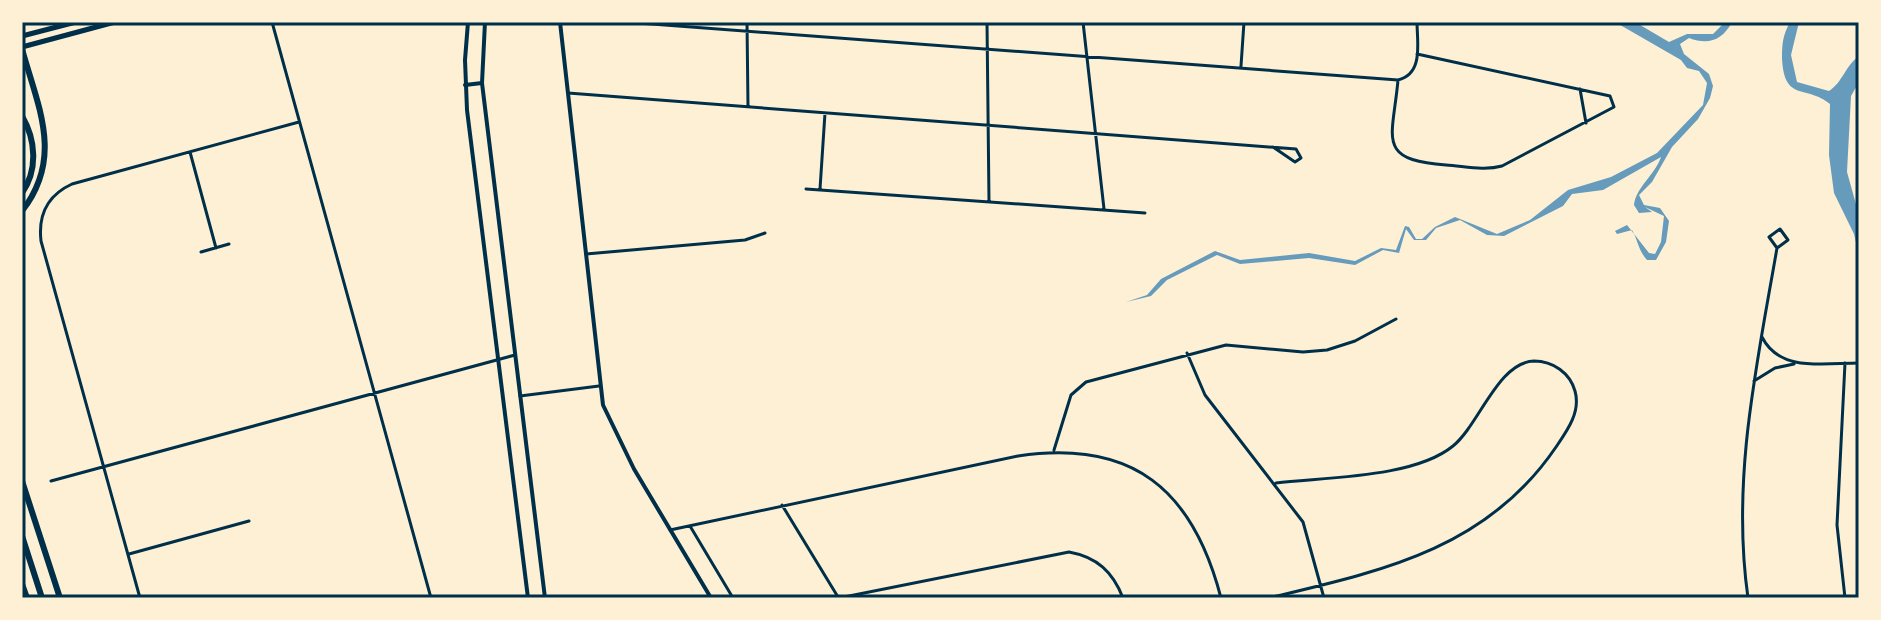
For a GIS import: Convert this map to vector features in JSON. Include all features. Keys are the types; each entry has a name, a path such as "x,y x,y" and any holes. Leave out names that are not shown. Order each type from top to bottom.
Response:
{"highway":[{"path":"22,48 46,149 41,182 22,211"},
{"path":"22,116 34,153 31,174 22,193"},
{"path":"22,482 60,598"},
{"path":"22,536 42,598"},
{"path":"22,584 27,598"}],"main road":[{"path":"22,36 76,22"},
{"path":"22,48 115,22"},
{"path":"468,22 465,85 528,598"},
{"path":"485,22 482,83 545,598"},
{"path":"560,22 599,386 619,440 711,598"},
{"path":"465,85 482,83"}],"street":[{"path":"272,22 431,598"},
{"path":"625,22 1398,80 1413,70 1417,54 1417,22"},
{"path":"747,22 748,107"},
{"path":"987,22 989,203"},
{"path":"1083,22 1104,210"},
{"path":"1241,68 1244,22"},
{"path":"1398,80 1393,142 1399,154 1415,163 1495,168 1612,110 1614,103 1610,96 1417,54"},
{"path":"1580,89 1586,123"},
{"path":"568,93 1095,132 1273,147 1296,149 1301,158 1291,160 1273,147"},
{"path":"820,189 825,113"},
{"path":"140,598 40,231 43,213 52,198 72,184 299,122"},
{"path":"190,152 216,248"},
{"path":"806,189 1145,213"},
{"path":"1748,598 1741,511 1745,441 1777,248 1788,240 1780,229 1769,237 1777,248"},
{"path":"585,254 745,240 765,233"},
{"path":"201,252 229,244"},
{"path":"1053,452 1071,395 1082,384 1187,353 1240,344 1303,352 1327,350 1355,341 1396,319"},
{"path":"1762,337 1773,353 1797,363"},
{"path":"1187,353 1205,395 1276,483 1303,522 1324,598"},
{"path":"51,481 515,355"},
{"path":"1269,598 1396,566 1450,541 1509,503 1546,463 1572,421 1576,394 1563,371 1535,361 1520,364 1508,372 1460,440 1432,459 1410,467 1276,483"},
{"path":"1754,381 1775,368 1797,363 1859,363"},
{"path":"1845,363 1837,525 1845,598"},
{"path":"520,396 599,386"},
{"path":"670,530 1053,452 1087,454 1119,463 1149,477 1186,512 1204,542 1221,598"},
{"path":"782,505 839,598 1069,552 1100,564 1113,577 1123,598"},
{"path":"128,554 249,521"},
{"path":"689,525 733,598"}],"water":[{"path":"1615,22 1635,22 1669,42 1687,34 1713,34 1725,22 1732,22 1724,34 1714,40 1689,38 1680,44 1684,54 1709,74 1713,86 1698,119 1672,147 1652,182 1639,195 1644,205 1660,208 1669,221 1666,242 1656,260 1647,260 1634,234 1649,253 1655,254 1661,242 1664,216 1645,207 1652,212 1639,213 1634,205 1638,192 1661,157 1603,190 1572,194 1563,206 1504,236 1487,235 1460,220 1436,228 1426,240 1414,240 1406,229 1399,253 1383,250 1355,265 1309,258 1240,264 1217,255 1167,280 1151,296 1126,302 1147,295 1161,279 1215,251 1240,260 1309,253 1355,261 1381,248 1396,250 1405,226 1409,227 1416,239 1422,239 1435,227 1455,217 1497,234 1530,220 1568,190 1611,177 1657,153 1703,105 1707,83 1699,71 1687,68 1681,60"},
{"path":"1790,22 1799,22 1791,55 1797,82 1829,91 1859,56 1859,82 1851,96 1847,172 1859,215 1859,256 1854,234 1834,193 1829,155 1830,104 1792,87 1784,72 1783,43"},
{"path":"1627,225 1631,230 1617,234 1615,231"}]}
